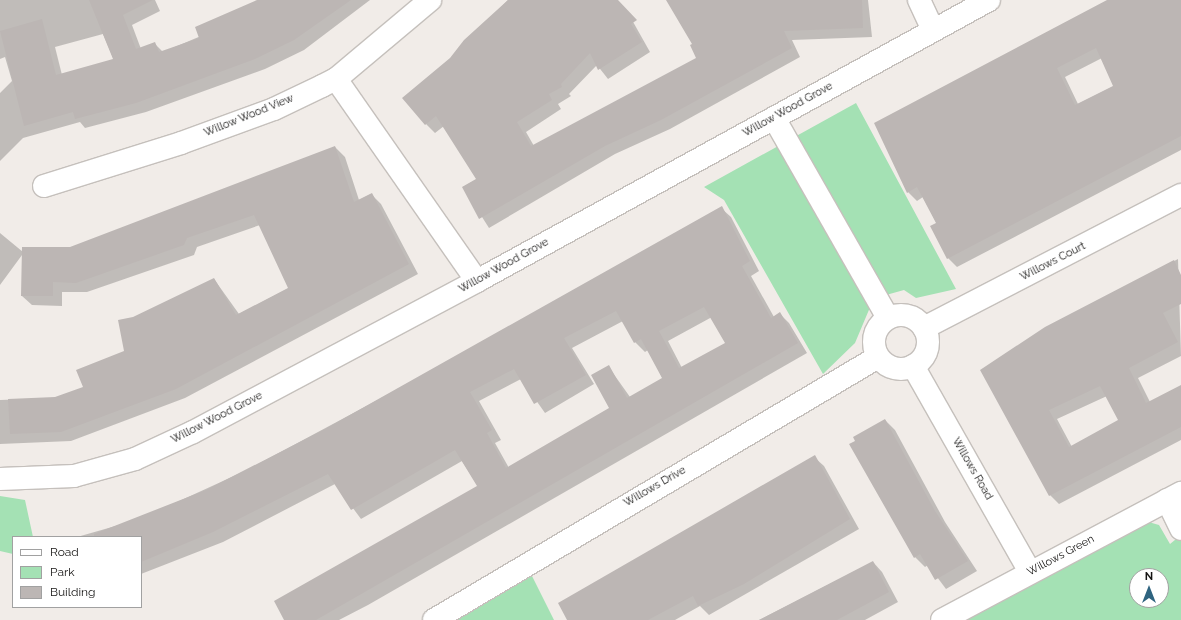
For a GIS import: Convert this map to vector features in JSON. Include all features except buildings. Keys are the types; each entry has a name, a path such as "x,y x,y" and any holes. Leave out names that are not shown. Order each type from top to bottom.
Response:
{"street":[{"name":"Willow Wood View","path":"44,186 191,140 274,109 336,79 430,0"},
{"path":"919,0 932,28"},
{"name":"Willow Wood Grove","path":"0,479 74,476 135,459 477,281 774,118 932,28 989,0"},
{"path":"336,79 477,281"},
{"path":"774,118 888,318"},
{"name":"Willows Court","path":"924,328 1181,195"},
{"path":"911,317 924,328 927,349 913,366 890,367 878,356 874,340 888,318 911,317"},
{"name":"Willows Drive","path":"434,620 878,356"},
{"name":"Willows Road","path":"913,366 1030,572"},
{"path":"1174,497 1181,529"},
{"name":"Willows Green","path":"942,620 1174,497"}],"green space":[{"path":"856,103 956,289 916,298 904,290 886,295 871,305 855,343 823,374 724,200 704,187"},
{"path":"0,496 25,500 33,536 12,536 12,554 0,551"},
{"path":"1145,521 1159,525 1170,544 1181,535 1181,620 964,620"},
{"path":"532,576 554,620 454,620"}]}
